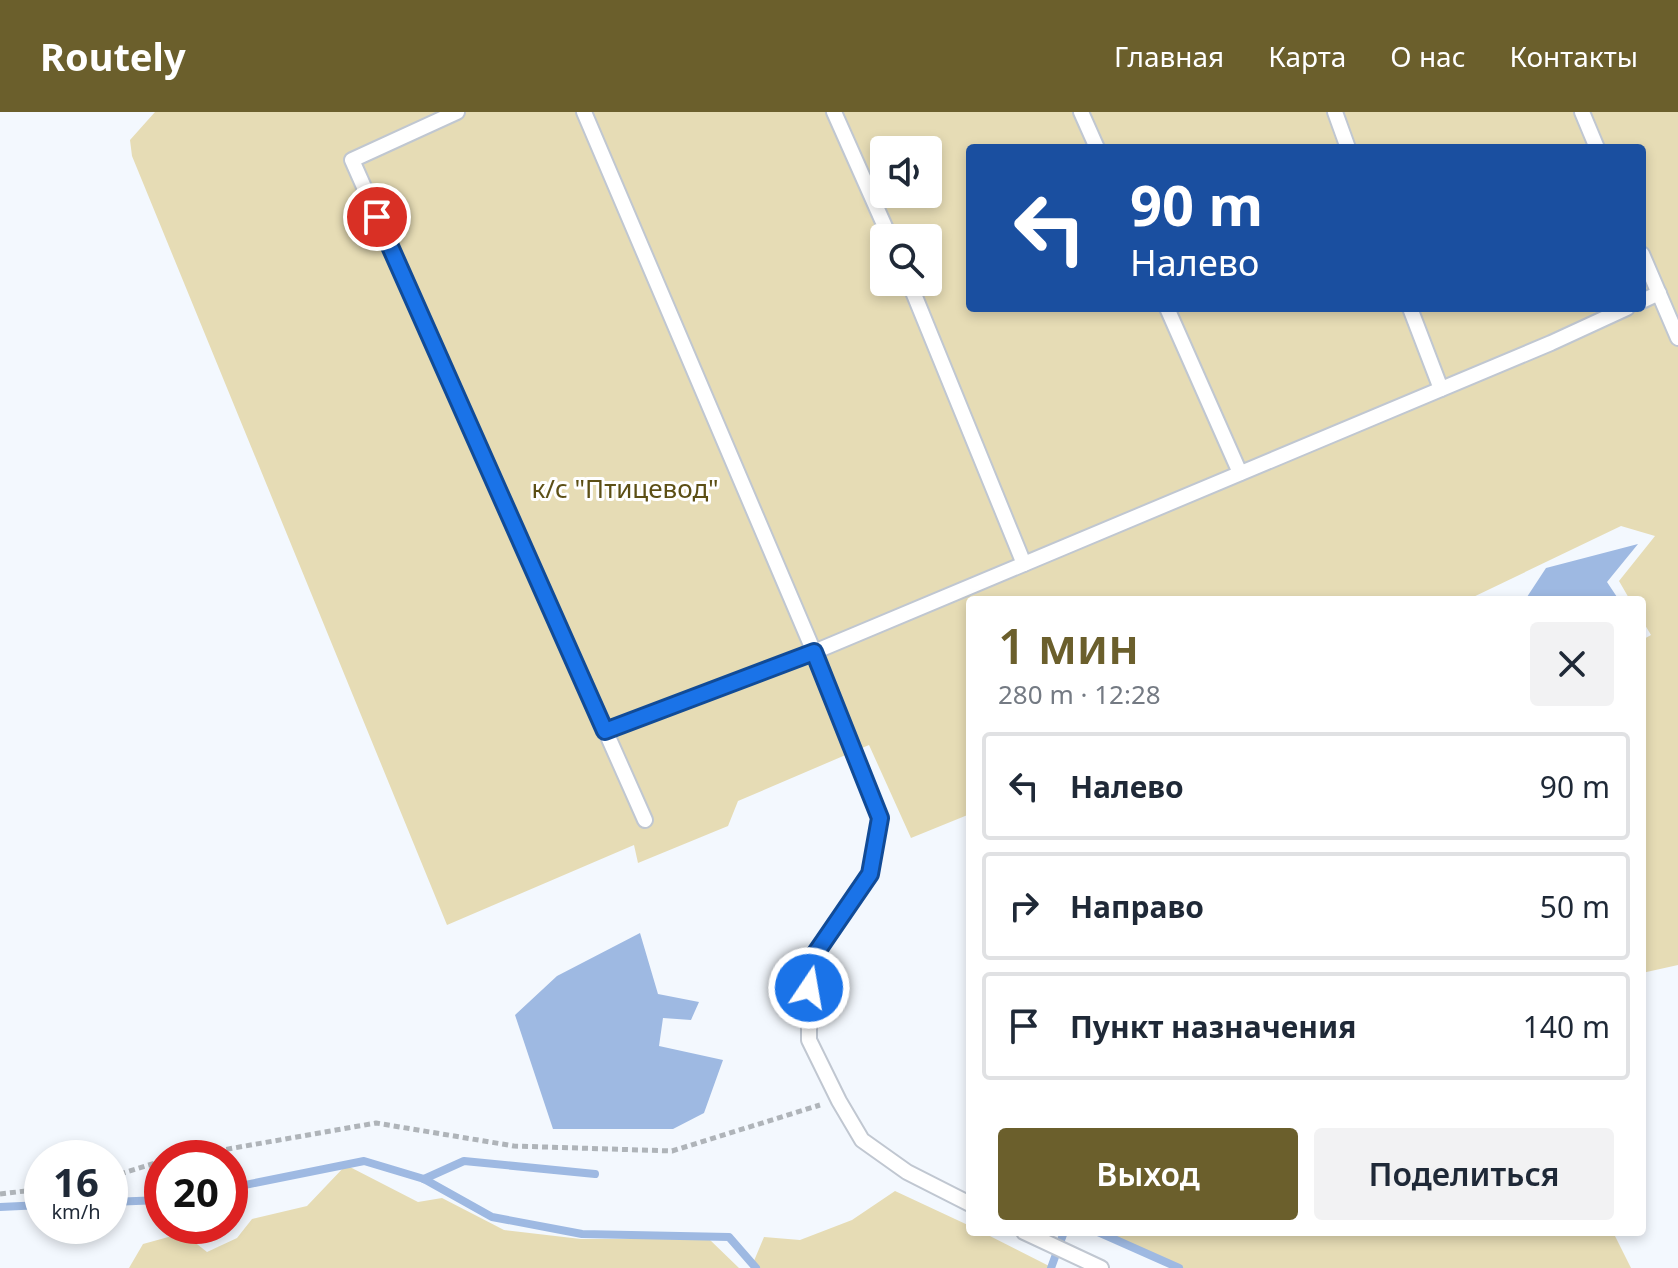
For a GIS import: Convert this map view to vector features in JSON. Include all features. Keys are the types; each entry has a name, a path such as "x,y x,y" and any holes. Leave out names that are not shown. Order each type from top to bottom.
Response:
{"lane":[{"path":"457,112 352,160 645,820"},
{"path":"584,112 814,652 880,818 870,874 809,963 809,1040 862,1140 907,1172 966,1202"},
{"path":"834,112 884,224"},
{"path":"1081,112 1095,144"},
{"path":"1335,112 1347,144"},
{"path":"1582,112 1595,144"},
{"path":"1646,263 1678,338"},
{"path":"1646,299 1659,293"},
{"path":"915,296 1024,564"},
{"path":"1169,312 1240,473"},
{"path":"1412,312 1441,389"},
{"path":"605,731 814,652 1618,312"},
{"path":"1032,1236 1101,1268"}],"path":[{"path":"248,1146 376,1123 514,1146 672,1151 796,1110 839,1101"},
{"path":"0,1194 24,1191"}],"green space":[{"name":"к/с \"Птицевод\"","path":"155,112 1678,112 1678,965 1646,972 1646,638 1651,635 1646,627 1646,596 1628,596 1619,581 1655,536 1621,526 1475,596 966,596 966,816 911,838 869,745 738,801 728,826 638,863 634,845 447,925 132,156 130,140"},
{"path":"346,1165 418,1202 442,1198 504,1230 581,1239 709,1239 739,1268 129,1268 143,1244 197,1244 207,1252 224,1244 248,1244 248,1224 252,1219 307,1206"},
{"path":"895,1191 966,1224 966,1236 990,1236 1053,1268 751,1268 764,1237 800,1240 852,1220"},
{"path":"1107,1236 1615,1236 1631,1268 1179,1268"}],"water":[{"path":"1638,544 1607,582 1616,596 1528,596 1546,568"},
{"path":"640,933 658,994 699,1002 691,1020 663,1018 659,1046 723,1060 704,1113 673,1129 553,1129 515,1015 557,976"}],"waterway":[{"path":"248,1184 364,1161 424,1179 492,1217 582,1234 729,1237 756,1268"},
{"path":"424,1179 464,1161 595,1174"},
{"path":"128,1201 144,1201"},
{"path":"0,1207 24,1206"},
{"path":"1051,1268 1063,1236"},
{"path":"1107,1236 1179,1268"}],"route":[{"path":"377,217 605,731 814,652 880,818 870,874 809,963 809,988"}]}
